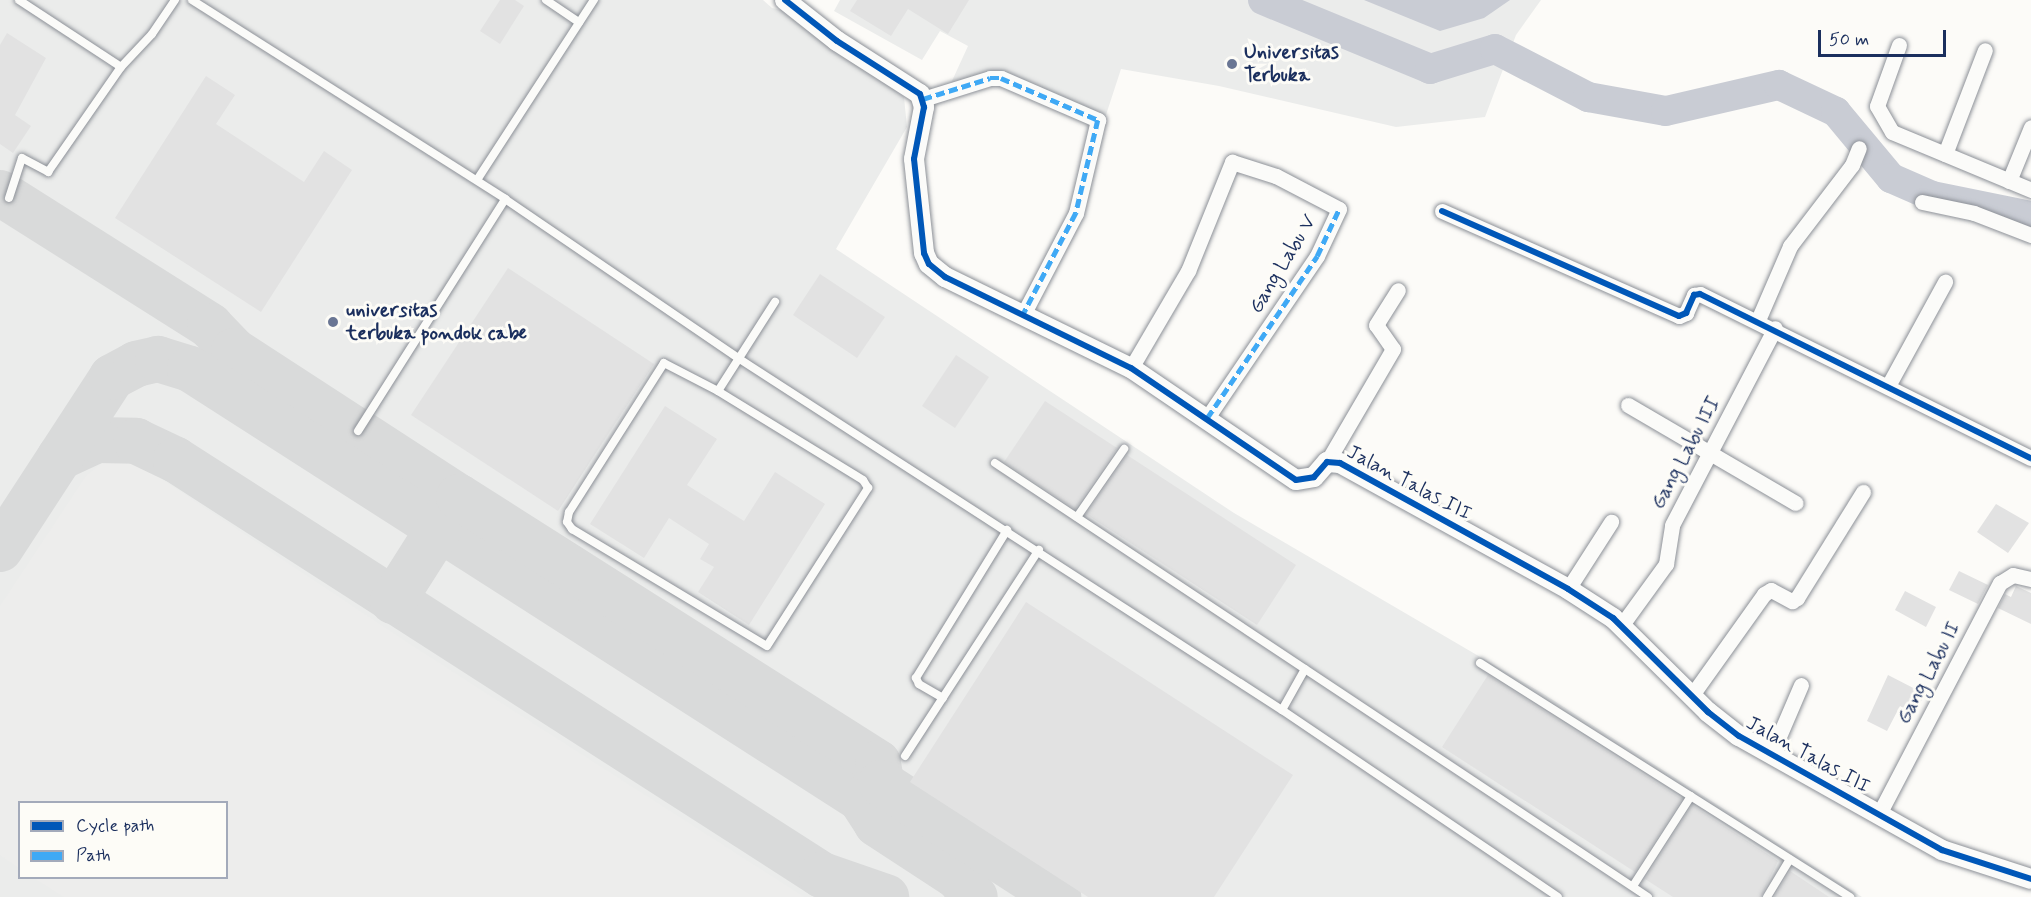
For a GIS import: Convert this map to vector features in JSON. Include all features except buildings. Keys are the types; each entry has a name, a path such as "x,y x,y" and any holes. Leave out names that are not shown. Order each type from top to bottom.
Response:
{"street":[{"path":"785,0 822,30 920,94 923,99 990,78 1001,78 1098,120 1082,198 1071,228 1023,315"},
{"path":"1899,45 1877,106 1892,132 2031,190"},
{"path":"1945,154 1985,50"},
{"name":"Jalan Talas III","path":"923,99 914,159 926,259 945,277 1131,368 1296,480 1314,477 1327,462 1344,465 1568,589 1621,626 1725,726 1771,755 1942,850 2030,877"},
{"path":"2008,181 2031,127"},
{"path":"1758,320 1790,246 1852,165 1859,148"},
{"name":"Gang Labu V","path":"1131,368 1188,271 1230,163 1276,177 1339,209 1317,256 1207,418"},
{"path":"1922,202 1974,213 2031,235"},
{"path":"1442,211 1679,316 1686,313 1697,293 1775,328 2031,459"},
{"path":"1888,386 1945,282"},
{"path":"1327,462 1393,349 1376,325 1398,290"},
{"name":"Gang Labu III","path":"1621,626 1666,564 1672,525 1775,328"},
{"path":"1628,405 1709,455 1796,503"},
{"path":"1692,695 1764,594 1771,590 1792,601 1797,598 1863,492"},
{"path":"1568,589 1611,522"},
{"name":"Gang Labu II","path":"1879,814 2000,583 2013,575 2031,579"},
{"path":"1771,755 1801,684"}],"lane":[{"path":"19,0 120,67"},
{"path":"9,198 22,158 48,172 120,67 152,34 175,0"},
{"path":"192,0 477,180 738,358 1039,550 1282,710 1558,897"},
{"path":"546,0 579,22"},
{"path":"477,180 594,0"},
{"path":"358,431 505,199"},
{"path":"718,391 775,302"},
{"path":"664,363 718,391 863,480 868,488 767,646 572,529 567,522 569,512 664,363"},
{"path":"1077,517 1125,449"},
{"path":"995,463 1648,897"},
{"path":"943,698 919,684 916,678 1007,530"},
{"path":"905,756 1039,550"},
{"path":"1480,663 1850,897"},
{"path":"1282,710 1305,669"},
{"path":"1632,886 1691,796"},
{"path":"1767,897 1790,859"}],"shaded area":[{"path":"0,0 763,0 772,8 795,13 904,97 907,127 836,249 1234,513 1542,693 1862,897 0,897"},
{"name":"Universitas Terbuka","path":"840,0 1541,0 1516,35 1485,117 1396,127 1219,86 1121,69 1105,118 1007,77 946,94 968,46 940,31 922,60 834,11"},
{"path":"1364,0 1510,0 1484,18 1440,31"},
{"path":"103,462 136,462 408,643 804,897 64,897 36,879 228,879 228,801 18,801 18,867 0,855 0,606 86,476"}],"waterway":[{"path":"1263,0 1430,69 1495,49 1588,97 1666,111 1779,85 1836,112 1891,178 1932,196 2031,216"}],"taxiway":[{"path":"0,193 210,326 234,351 459,497"},
{"path":"0,549 112,377 136,364 158,359 190,369 861,799 877,824 958,877 975,897"},
{"path":"60,457 97,440 136,441 176,460 822,875 886,897"},
{"path":"393,601 459,497 878,763 881,783 1058,897"}],"marked path":[{"path":"923,99 990,78 1001,78 1098,120 1076,213 1023,315"},
{"path":"1207,418 1317,256 1339,209"}],"cycle path":[{"path":"785,0 837,41 920,94 924,107 914,159 924,253 929,264 945,277 1131,368 1296,480 1314,477 1327,462 1340,463 1568,589 1613,618 1708,712 1739,736 1942,850 2031,879"},
{"path":"1442,211 1679,316 1686,313 1694,295 1700,294 2031,458"}],"place":[{"name":"Universitas Terbuka","path":"1232,64"},
{"name":"universitas terbuka pondok cabe","path":"333,322"}]}
